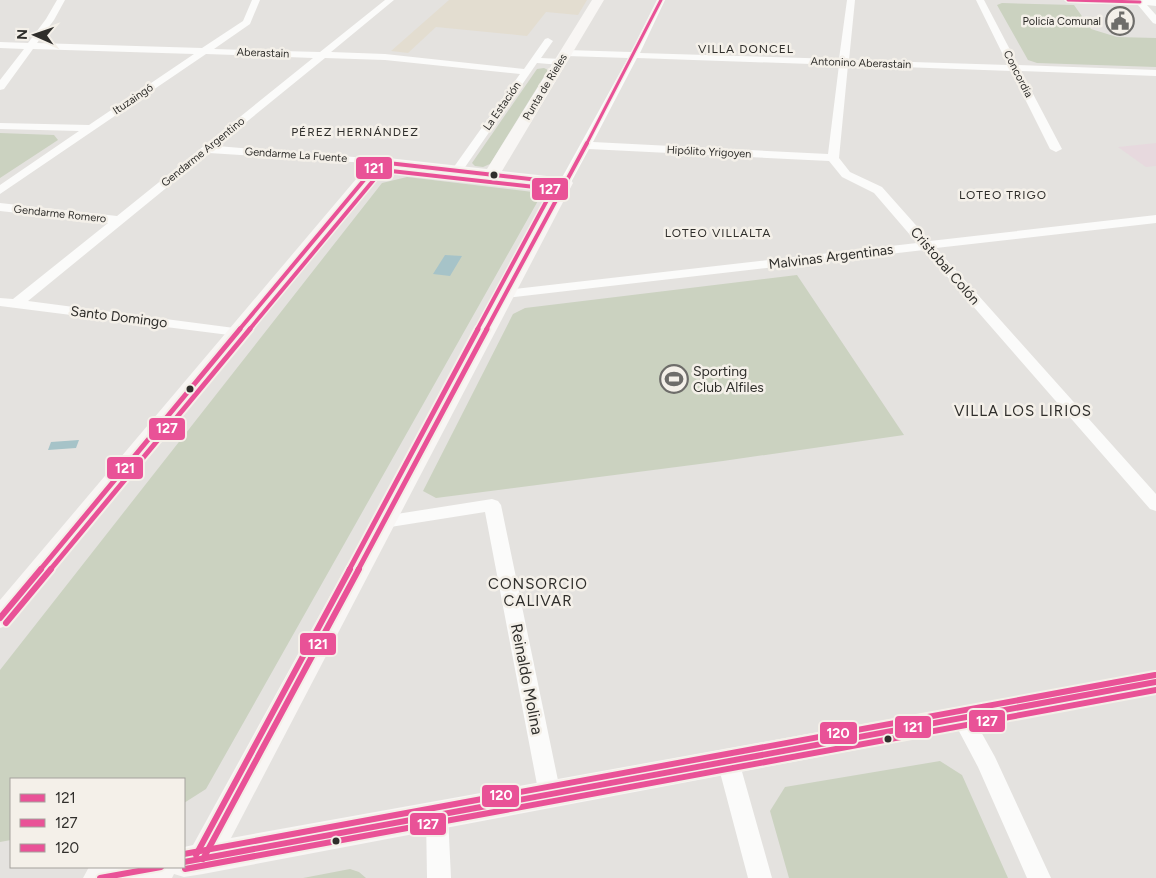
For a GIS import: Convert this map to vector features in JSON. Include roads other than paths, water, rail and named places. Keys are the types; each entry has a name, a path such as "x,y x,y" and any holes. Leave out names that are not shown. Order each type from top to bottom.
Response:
{"street":[{"path":"0,87 50,20 61,0 67,0"},
{"name":"Ituzaingó","path":"0,190 247,22 256,0"},
{"name":"Gendarme Argentino","path":"16,304 390,0"},
{"name":"Punta de Rieles","path":"492,175 598,0"},
{"path":"194,861 384,522 634,55 661,0"},
{"path":"833,158 851,0"},
{"name":"Concordia","path":"980,0 1056,149"},
{"path":"1068,0 1156,3"},
{"path":"1139,1 1156,21"},
{"name":"La Estación","path":"457,171 548,41"},
{"name":"Aberastain","path":"0,45 385,57 531,65 562,61"},
{"name":"Antonino Aberastain","path":"562,61 634,55 1156,74"},
{"path":"0,126 92,128"},
{"name":"Hipólito Yrigoyen","path":"585,145 833,158"},
{"name":"Gendarme La Fuente","path":"206,149 378,162 565,183"},
{"name":"Cristobal Colón","path":"833,158 837,168 844,174 878,190 1156,505"},
{"path":"0,618 378,162"},
{"name":"Gendarme Romero","path":"0,207 119,220"},
{"name":"Malvinas Argentinas","path":"506,294 1153,222"},
{"name":"Santo Domingo","path":"0,302 238,332"},
{"name":"Reinaldo Molina","path":"384,522 492,506 550,795"},
{"path":"194,861 1156,682"},
{"path":"963,718 987,764 1039,878"},
{"path":"728,761 760,878"},
{"path":"437,816 439,878"},
{"path":"109,877 156,868"}],"water":[{"path":"445,255 462,256 450,276 433,274"},
{"path":"79,440 76,448 48,450 51,442"}],"place":[{"name":"Policía Comunal","path":"1120,21"},
{"name":"Sporting Club Alfiles","path":"674,379"}],"district":[{"name":"VILLA DONCEL","path":"746,49"},
{"name":"PÉREZ HERNÁNDEZ","path":"355,132"},
{"name":"LOTEO TRIGO","path":"1003,195"},
{"name":"LOTEO VILLALTA","path":"718,233"},
{"name":"VILLA LOS LIRIOS","path":"1023,411"},
{"name":"CONSORCIO CALIVAR","path":"538,592"}]}
